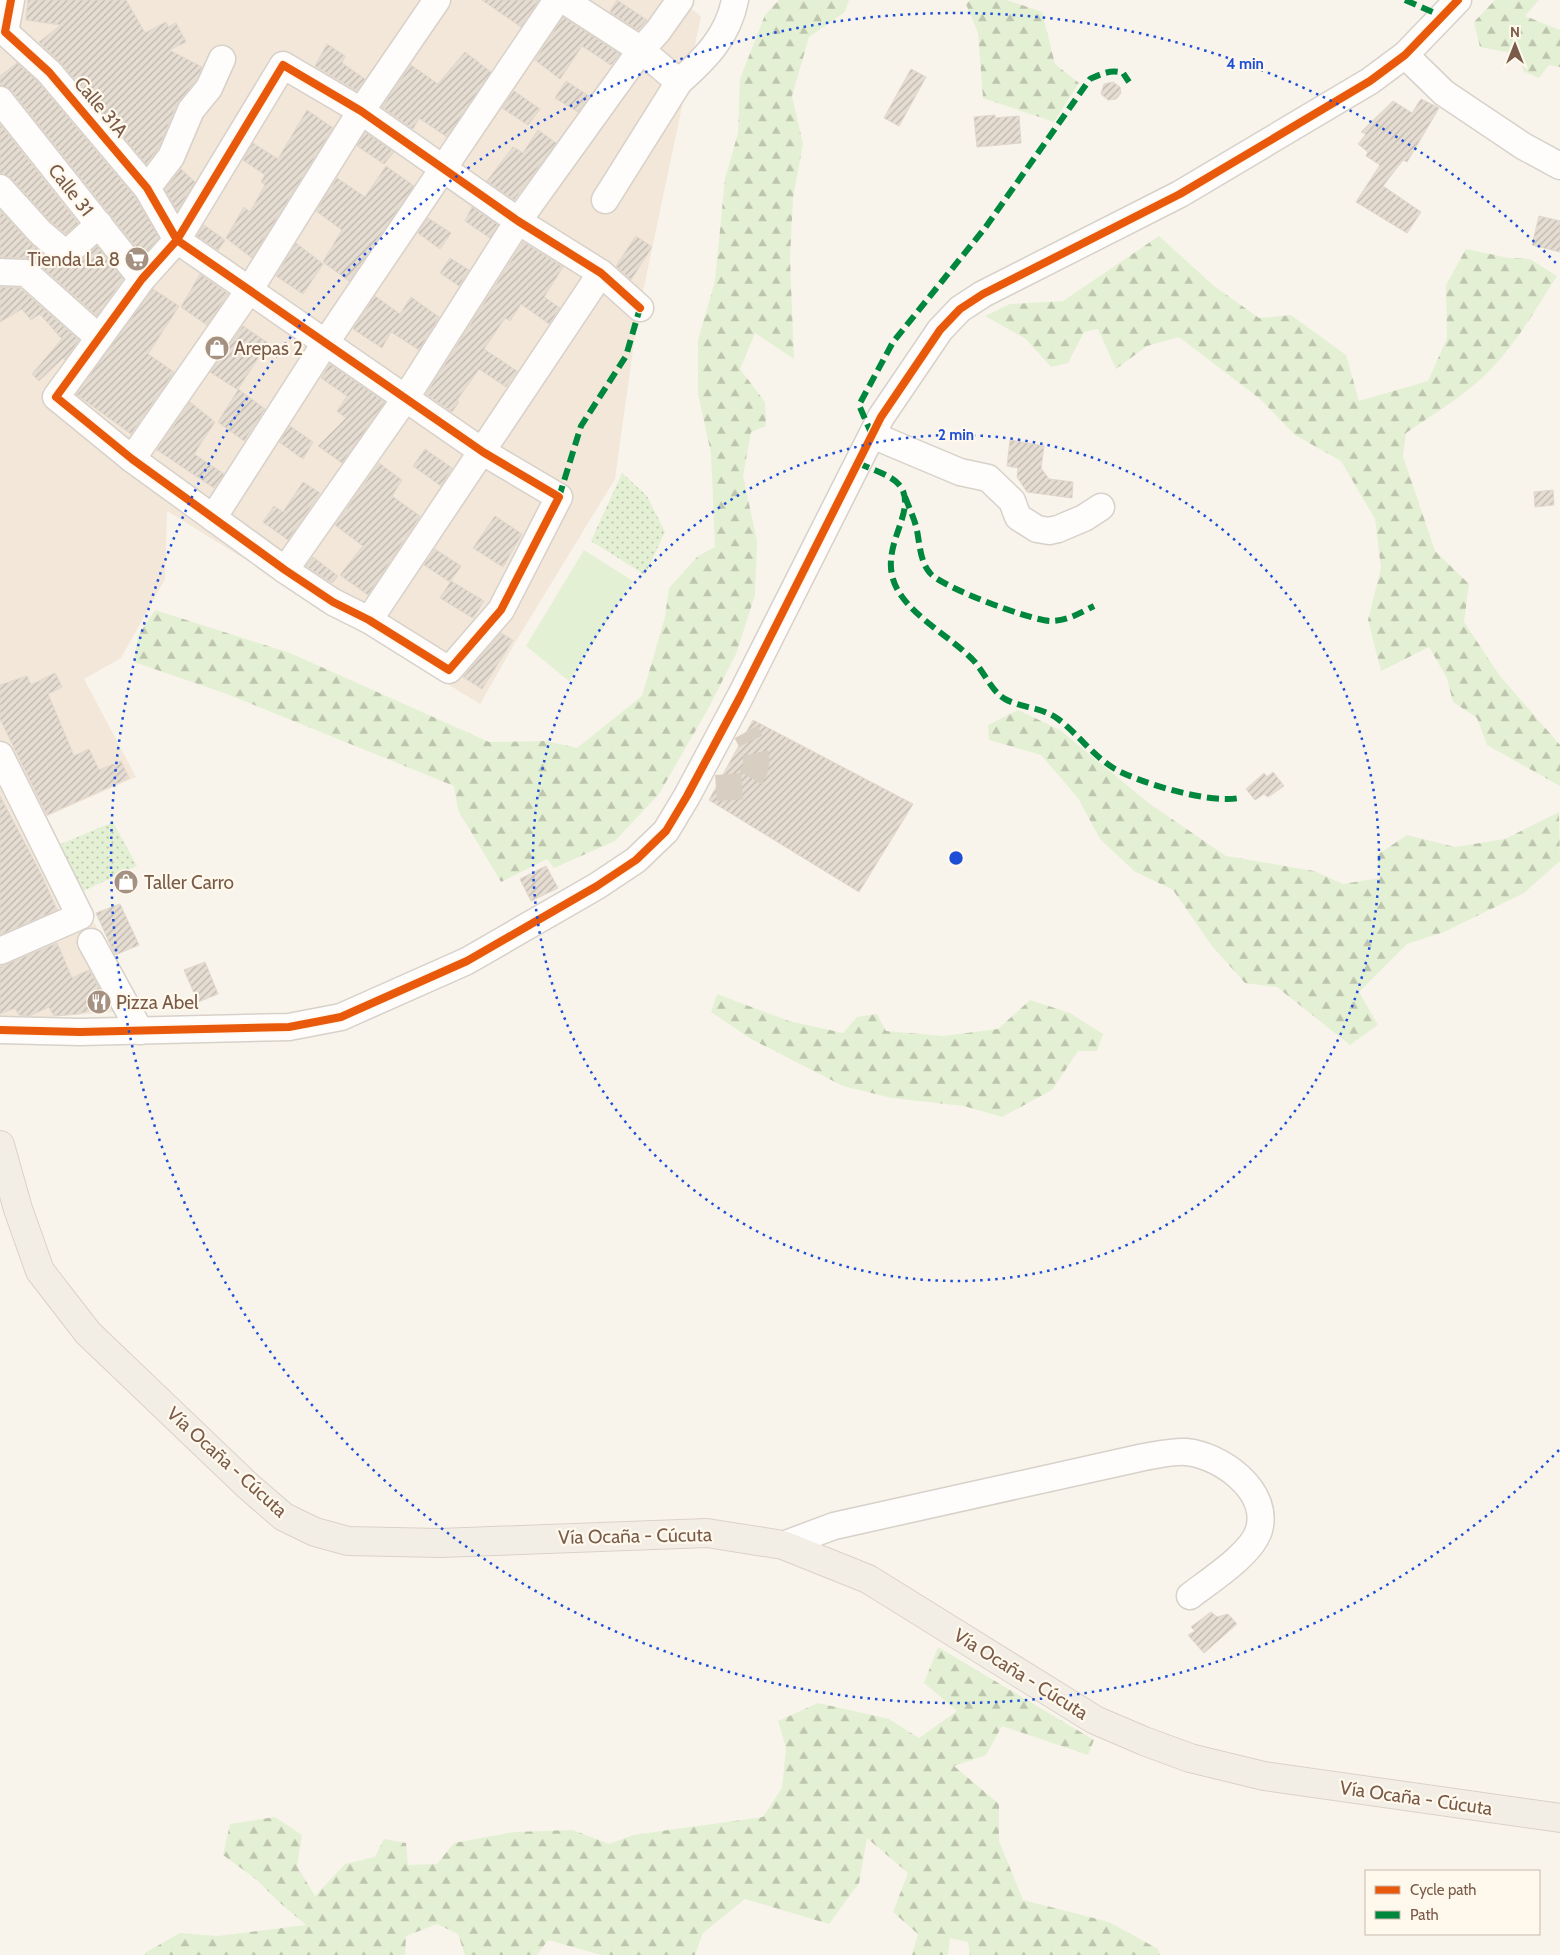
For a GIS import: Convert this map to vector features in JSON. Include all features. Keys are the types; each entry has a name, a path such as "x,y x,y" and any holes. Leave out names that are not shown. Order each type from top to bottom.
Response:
{"main road":[{"name":"Vía Ocaña - Cúcuta","path":"0,1145 18,1210 40,1271 88,1333 248,1486 284,1517 315,1532 348,1541 440,1542 707,1533 783,1546 868,1579 1095,1720 1144,1742 1190,1758 1264,1776 1560,1818"}],"street":[{"name":"Calle 31A","path":"11,0 3,37 49,72 148,188 177,240"},
{"path":"132,459 250,289 360,111 437,0"},
{"path":"213,518 325,342 557,0"},
{"path":"564,0 640,50 680,82"},
{"path":"284,570 405,398 518,221 640,50 680,0"},
{"path":"605,200 680,82 710,55 720,40 735,0"},
{"path":"0,1030 140,1031 289,1028 341,1017 467,961 597,886 636,860 666,831 705,785 738,724 881,417 940,330 960,308 983,294 1180,194 1370,81 1405,55 1458,0"},
{"path":"1405,55 1444,93 1523,146 1560,166"},
{"path":"148,188 171,157 191,110 209,88 222,59"},
{"path":"177,240 483,452 559,497 501,610 449,670 369,620 333,602 284,570 132,459 56,397 142,279 177,240 283,65 360,111 518,221 601,273 640,308"},
{"name":"Calle 31","path":"0,100 142,279"},
{"path":"0,188 41,234 66,254 99,224"},
{"path":"0,272 26,273 100,338"},
{"path":"369,620 601,273"},
{"path":"872,435 960,472 988,478 1012,501 1018,516 1037,529 1048,532 1058,529 1084,518 1101,507"},
{"path":"0,755 80,916 0,950"},
{"path":"91,942 140,1031"},
{"path":"783,1546 834,1526 871,1517 1144,1457 1186,1452 1215,1461 1241,1478 1256,1499 1260,1520 1254,1540 1243,1553 1190,1596"}],"shaded area":[{"path":"0,0 678,0 701,16 637,320 615,479 516,641 480,704 167,511 165,579 121,658 84,679 136,777 43,818 137,1010 0,1021"}],"green space":[{"path":"779,0 849,0 845,12 809,37 792,96 803,144 793,198 790,259 794,359 755,333 740,369 765,402 766,426 751,432 743,476 757,541 755,595 736,654 708,709 659,794 615,841 554,868 547,859 501,882 458,810 454,786 227,694 134,662 138,636 155,610 290,653 489,742 546,741 577,748 642,696 665,617 669,588 698,556 715,547 711,453 698,394 698,340 715,281 725,179 738,133 740,79 765,15"},
{"path":"970,0 1007,0 1042,12 1055,64 1079,83 1054,122 983,98 978,33 966,4"},
{"path":"1495,0 1539,0 1525,16 1560,30 1560,67 1549,65 1539,78 1523,71 1521,55 1480,47 1474,22"},
{"path":"1159,236 1214,286 1259,318 1291,315 1346,355 1359,401 1428,381 1447,338 1446,285 1466,249 1509,258 1530,259 1557,276 1519,335 1492,368 1462,395 1406,433 1403,456 1435,551 1469,584 1464,622 1500,676 1560,745 1560,786 1487,745 1477,718 1453,702 1447,678 1429,647 1381,671 1368,620 1381,568 1375,519 1341,461 1295,435 1260,399 1179,337 1147,346 1116,369 1098,329 1084,332 1068,363 1051,367 1026,339 985,316 1010,304 1063,301"},
{"path":"622,473 647,496 665,532 645,575 591,541"},
{"path":"584,550 633,581 569,681 526,646"},
{"path":"1018,710 1060,730 1150,804 1226,856 1314,871 1343,884 1380,878 1377,855 1407,835 1455,847 1505,839 1559,812 1560,861 1524,893 1444,932 1407,944 1359,992 1378,1025 1350,1045 1277,987 1245,983 1212,946 1173,890 1134,871 1100,839 1078,798 1041,755 989,740 988,725"},
{"path":"113,822 137,866 79,893 56,846"},
{"path":"717,994 789,1021 843,1033 857,1017 877,1014 886,1031 943,1036 998,1029 1030,1000 1070,1013 1103,1034 1097,1051 1078,1051 1052,1090 1002,1117 964,1106 892,1098 843,1086 751,1039 711,1012"},
{"path":"938,1647 1094,1740 1088,1755 1002,1726 986,1755 954,1766 999,1804 999,1841 1023,1900 1109,1922 1158,1949 1160,1955 970,1955 968,1942 950,1938 948,1955 912,1955 918,1934 893,1912 908,1873 867,1838 859,1883 829,1924 745,1899 703,1933 695,1955 601,1955 548,1940 537,1955 465,1955 458,1934 437,1924 406,1936 405,1955 145,1955 145,1953 180,1933 218,1936 306,1925 257,1880 223,1855 230,1824 275,1817 302,1835 297,1866 315,1896 345,1864 375,1857 384,1839 406,1843 408,1865 437,1864 454,1843 514,1832 573,1830 609,1844 633,1835 763,1817 782,1788 786,1748 778,1721 818,1703 889,1719 919,1738 957,1711 924,1683"}],"building":[{"path":"28,0 126,0 145,33 166,22 168,27 176,23 186,42 169,50 202,67 196,80 177,104 158,149 146,164 60,62 39,42 61,25 26,20"},
{"path":"482,0 539,0 521,27"},
{"path":"617,0 647,20 638,30 610,12"},
{"path":"563,17 620,54 611,65 582,46 560,79 535,60"},
{"path":"327,44 345,56 342,63 365,79 357,91 315,66"},
{"path":"465,52 491,72 447,137 419,118 413,129 382,107 411,65 438,84"},
{"path":"17,63 38,82 135,197 159,238 143,256 12,91 0,85 0,76"},
{"path":"911,69 926,77 899,126 884,118"},
{"path":"566,81 589,96 578,112 555,98"},
{"path":"1113,82 1120,87 1121,93 1116,99 1108,100 1101,94 1104,84"},
{"path":"514,91 540,109 528,125 502,108"},
{"path":"1421,99 1439,108 1407,162 1403,160 1383,186 1421,212 1407,233 1356,202 1380,165 1366,156 1368,152 1358,144 1366,134 1361,132 1393,101 1412,113"},
{"path":"307,110 333,128 252,258 226,238 244,207 250,212 265,185 261,182 265,175 243,160 253,143 278,159"},
{"path":"995,115 995,118 1019,116 1021,143 977,147 974,117"},
{"path":"0,124 78,223 66,234 51,222 11,178 0,173"},
{"path":"538,130 556,143 514,200 487,181 513,147 523,153"},
{"path":"365,132 394,152 384,164 357,146"},
{"path":"386,166 414,186 349,281 323,262 342,230 316,211 337,178 365,197"},
{"path":"181,169 195,182 177,211 165,189"},
{"path":"472,207 498,225 490,238 465,221"},
{"path":"0,210 31,244 62,268 76,265 97,246 123,279 97,316 35,261 27,258 0,257"},
{"path":"1539,216 1560,221 1560,252 1532,245"},
{"path":"428,218 451,233 440,249 418,233"},
{"path":"204,225 225,240 218,250 197,236"},
{"path":"636,236 652,247 631,280 616,266"},
{"path":"523,242 563,267 544,297 560,308 549,324 521,304 510,321 505,318 484,349 517,371 506,387 479,369 457,400 459,402 452,412 426,394"},
{"path":"296,243 323,264 303,294 276,276"},
{"path":"450,258 469,270 459,286 440,273"},
{"path":"200,274 228,294 207,325 181,307"},
{"path":"0,287 20,288 79,340 65,360 63,358 39,381 32,374 62,339 40,314 31,320 22,309 0,322"},
{"path":"153,289 179,306 148,354 174,372 131,434 76,394"},
{"path":"375,296 400,314 411,297 439,317 419,350 391,332 382,348 353,329"},
{"path":"243,326 268,343 238,389 265,409 244,441 218,422 238,390 210,372"},
{"path":"330,364 385,402 342,463 318,446 346,418 337,411 347,396 321,378"},
{"path":"190,402 215,422 194,454 224,474 214,488 157,450"},
{"path":"290,426 313,442 303,459 279,442"},
{"path":"1010,440 1044,446 1041,468 1049,479 1073,482 1072,498 1027,492 1017,477 1018,468 1007,466"},
{"path":"425,449 452,468 441,486 413,466"},
{"path":"379,463 402,480 392,496 420,516 368,595 340,575 363,546 335,525"},
{"path":"303,482 320,493 288,540 263,522 274,506 283,512"},
{"path":"1553,490 1554,505 1535,507 1534,492"},
{"path":"495,516 522,534 503,567 473,548"},
{"path":"435,549 461,566 450,582 424,565"},
{"path":"313,557 338,576 332,583 306,566"},
{"path":"451,581 484,601 473,618 440,598"},
{"path":"501,633 513,640 482,689 463,677"},
{"path":"55,673 62,687 48,694 74,756 89,749 99,770 121,761 129,778 47,815 0,719 0,685 27,676 31,685"},
{"path":"753,720 913,804 859,892 709,800"},
{"path":"1273,772 1284,786 1268,797 1264,794 1255,800 1246,789 1264,773 1267,777"},
{"path":"0,796 41,874 57,910 0,935"},
{"path":"546,866 558,888 531,901 520,879"},
{"path":"120,904 139,945 115,955 96,913"},
{"path":"57,943 72,978 89,970 109,1005 78,1014 54,1016 49,1007 29,1016 19,1015 15,1008 0,1014 0,967"},
{"path":"205,962 218,994 198,1002 184,970"},
{"path":"1211,1612 1217,1617 1228,1614 1237,1624 1204,1653 1188,1635 1195,1631 1191,1627"}],"tunnel":[{"path":"716,788 745,786 754,772 756,765 755,753 746,732"}],"marked path":[{"path":"1405,0 1442,16"},
{"path":"872,435 859,405 893,342 985,228 1090,79 1114,72 1123,73 1129,82"},
{"path":"559,497 581,426 626,356 640,308"},
{"path":"858,463 893,479 901,487 905,498 904,510 892,551 891,566 894,582 903,598 918,614 974,661 1000,696 1011,702 1052,715 1107,764 1126,775 1158,786 1194,795 1211,798 1239,798"},
{"path":"905,497 916,526 920,551 926,568 938,579 1007,610 1041,620 1062,620 1094,606"}],"cycle path":[{"path":"11,0 5,32 49,72 147,188 177,240 483,452 559,497 501,610 449,670 369,620 333,602 285,570 132,459 56,397 142,279 177,240 283,65 361,111 518,221 601,273 640,308"},
{"path":"0,1030 80,1032 289,1027 341,1017 467,961 597,886 636,860 666,831 687,796 740,697 881,417 940,330 960,309 983,294 1180,194 1370,81 1405,55 1458,0"}],"place":[{"name":"Tienda La 8","path":"137,259"},
{"name":"Arepas 2","path":"217,348"},
{"name":"Taller Carro","path":"126,882"},
{"name":"Pizza Abel","path":"99,1002"}]}
